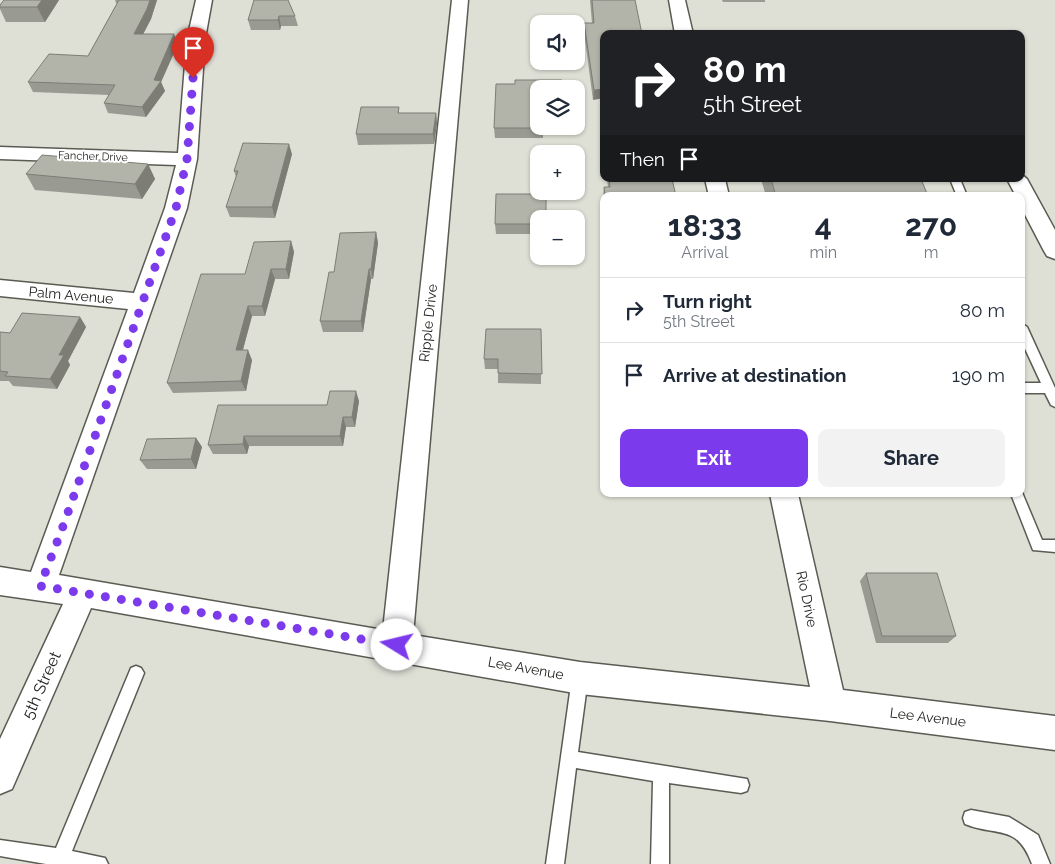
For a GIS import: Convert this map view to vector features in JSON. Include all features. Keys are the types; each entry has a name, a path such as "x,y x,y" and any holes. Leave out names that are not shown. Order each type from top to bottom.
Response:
{"street":[{"path":"40,586 176,208 187,159 196,39 204,0"},
{"name":"Ripple Drive","path":"397,645 460,0"},
{"path":"677,0 683,30"},
{"name":"Fancher Drive","path":"0,152 187,159"},
{"path":"1025,194 1055,252"},
{"name":"Palm Avenue","path":"0,288 143,302"},
{"name":"Rio Drive","path":"785,497 830,705"},
{"name":"Lee Avenue","path":"0,581 397,645 580,678 830,705 1055,733"},
{"name":"5th Street","path":"0,776 82,594"}],"lane":[{"path":"1025,336 1055,402"},
{"path":"1025,388 1049,388"},
{"path":"1019,497 1038,546 1055,546"},
{"path":"60,861 136,673"},
{"path":"555,864 580,678"},
{"path":"570,759 741,785"},
{"path":"660,864 661,774"},
{"path":"971,818 1008,825 1032,841 1041,864"},
{"path":"0,848 60,861 99,864"}],"building":[{"path":"4,0 42,0 37,7 0,7"},
{"path":"119,0 150,0 134,34 174,34 154,80 161,81 142,107 104,103 115,85 28,82 49,54 88,56"},
{"path":"254,0 288,0 295,16 279,16 278,20 248,20"},
{"path":"592,0 635,0 641,30 600,30 600,89 594,90 585,23 594,23"},
{"path":"515,80 530,80 530,128 494,128 496,84 515,84"},
{"path":"361,107 399,107 398,113 436,113 433,134 356,134"},
{"path":"243,143 289,144 272,207 226,207 238,171 234,171"},
{"path":"42,155 148,164 135,184 26,174"},
{"path":"609,182 673,182 675,192 605,192 604,187 610,187"},
{"path":"772,182 922,182 926,192 775,192"},
{"path":"496,194 530,194 530,200 546,200 546,210 530,210 530,224 495,224"},
{"path":"376,232 361,321 320,321 329,272 334,272 340,233"},
{"path":"291,241 286,269 271,269 262,306 248,306 236,350 248,350 241,381 167,383 201,274 245,274 254,242"},
{"path":"22,313 80,317 59,355 64,355 50,379 5,376 8,372 0,371 0,332 10,333"},
{"path":"486,329 541,329 542,374 498,373 498,359 484,359"},
{"path":"330,391 356,391 352,417 343,417 340,436 244,436 243,444 208,445 218,405 327,405"},
{"path":"196,438 191,459 140,460 147,439"},
{"path":"866,573 937,573 956,636 882,636"}],"route":[{"path":"193,78 187,159 176,208 40,586 397,645"}]}
